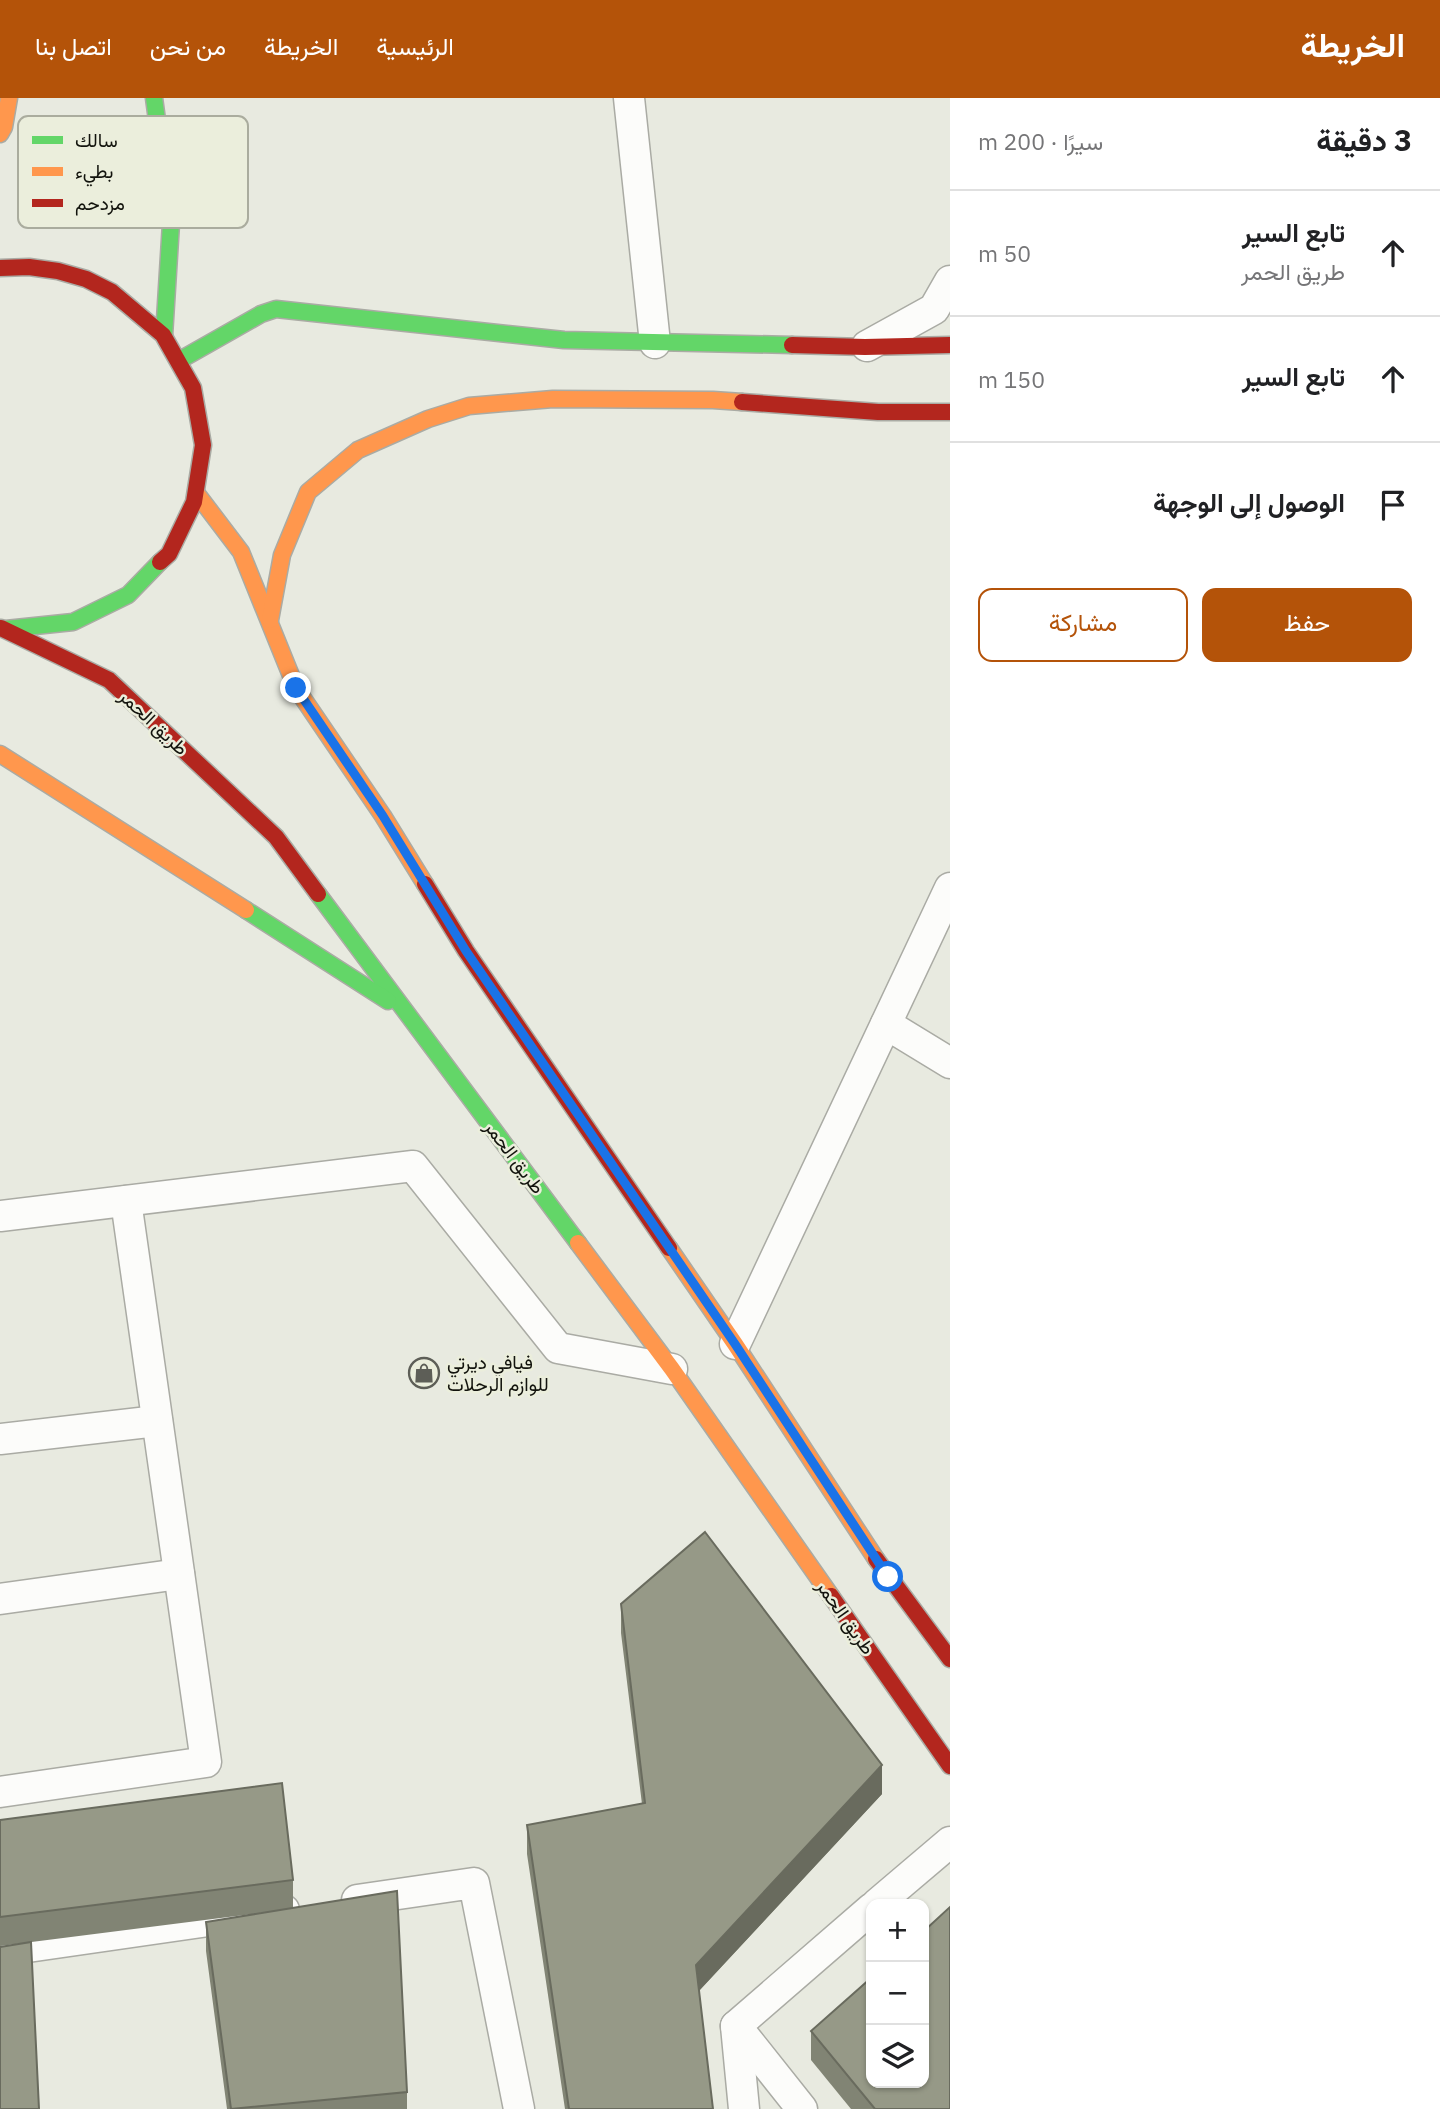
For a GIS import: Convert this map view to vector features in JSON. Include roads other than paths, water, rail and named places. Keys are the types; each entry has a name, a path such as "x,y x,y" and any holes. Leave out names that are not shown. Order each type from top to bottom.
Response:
{"street":[{"path":"0,134 4,127 9,98"},
{"path":"154,98 156,116"},
{"path":"629,98 655,342"},
{"path":"164,336 171,228"},
{"path":"0,268 29,267 80,276 127,300 164,336 180,360 200,411 203,439 202,467 190,516 180,538 152,575 115,604 93,615 60,625 24,630 0,628"},
{"path":"865,347 933,309 950,281"},
{"path":"180,360 261,314 276,309 564,340 865,347 950,345"},
{"path":"270,620 282,555 308,492 358,450 428,419 469,406 553,399 700,400 878,411 950,412"},
{"path":"197,494 241,552 296,688 383,816 466,951 735,1344 888,1577 950,1659"},
{"name":"طريق الحمر","path":"0,628 109,680 276,837 672,1369 950,1766"},
{"path":"0,754 409,1014"},
{"path":"735,1344 950,888"},
{"path":"886,1024 950,1063"},
{"path":"0,1216 413,1166 558,1348 672,1369"},
{"path":"0,1792 206,1762 125,1201"},
{"path":"0,1439 157,1421"},
{"path":"0,1599 179,1574"},
{"path":"883,1899 950,1842"},
{"path":"0,1951 474,1883 519,2109"},
{"path":"736,2025 866,1913"},
{"path":"736,2025 744,2109"},
{"path":"736,2025 802,2109"}],"place":[{"name":"فيافي ديرتي للوازم الرحلات","path":"424,1373"}]}
